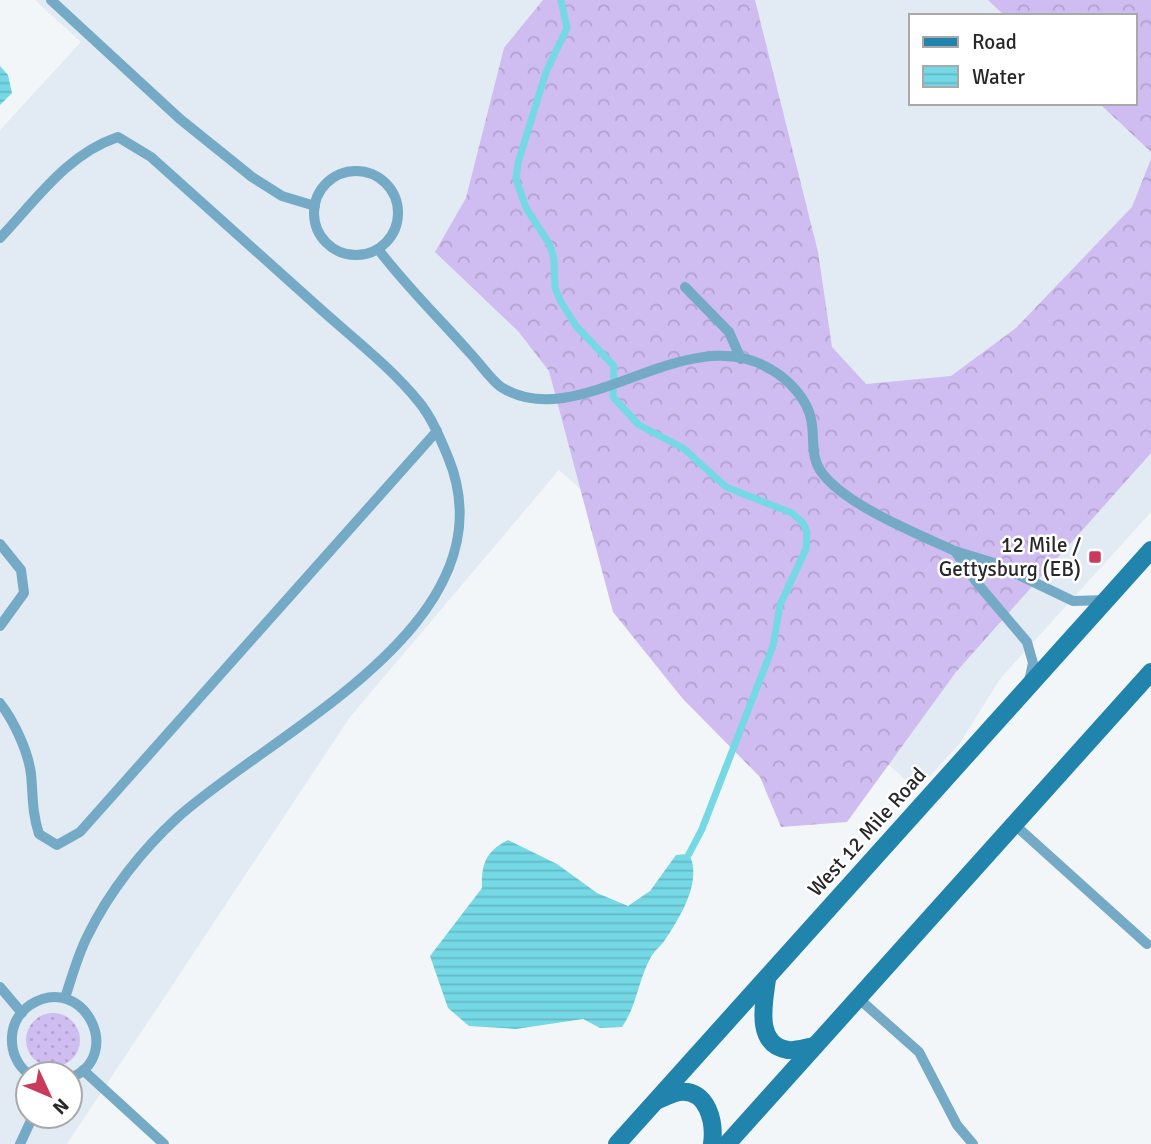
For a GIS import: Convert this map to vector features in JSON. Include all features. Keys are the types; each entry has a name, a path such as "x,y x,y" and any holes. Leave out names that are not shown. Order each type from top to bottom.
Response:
{"main road":[{"name":"West 12 Mile Road","path":"617,1144 1151,550"},
{"path":"727,1144 1151,672"},
{"path":"768,979 762,1020 767,1036 775,1045 788,1050 815,1046"},
{"path":"656,1101 680,1092 699,1100 713,1117 712,1144"}],"lane":[{"path":"51,0 180,119 252,177 282,196 315,206"},
{"path":"0,238 72,160 93,145 118,136 151,158 349,334 420,402 437,431 456,476 459,512 453,551 442,584 419,618 347,692 211,790 176,819 118,885 88,935 65,998"},
{"path":"351,172 377,177 394,196 398,209 392,235 378,249 355,256 341,253 328,245 319,234 315,206 319,193 338,176 351,172"},
{"path":"378,249 501,387 535,398 572,397 669,364 705,357 741,359 771,369 794,387 811,417 813,449 819,469 832,483 881,516 955,551 994,563 1073,601 1106,600"},
{"path":"685,287 729,332 741,359"},
{"path":"0,703 16,730 30,772 32,811 38,834 57,845 80,832 437,431"},
{"path":"0,544 21,570 24,593 0,626"},
{"path":"955,551 977,583 1027,642 1033,663 1028,686"},
{"path":"1015,825 1147,944"},
{"path":"0,987 22,1013"},
{"path":"17,1060 12,1046 12,1032 22,1013 38,1000 65,998 80,1005 96,1029 93,1056 84,1069"},
{"path":"858,998 919,1052 957,1125 973,1144"},
{"path":"84,1071 164,1144"}],"shaded area":[{"path":"35,0 1151,0 1151,512 1000,679 960,743 917,790 559,470 350,717 84,1118 84,1060 14,1060 14,1130 76,1130 67,1144 0,1144 0,130 81,42"}],"green space":[{"path":"543,0 755,0 818,252 832,347 866,384 951,376 1016,328 1132,207 1151,159 1151,453 956,672 847,822 781,827 760,777 683,699 613,612 549,371 518,331 435,252 466,198 504,48"},
{"path":"988,0 1151,0 1151,152 1101,105 1137,105 1137,14 1003,14"},
{"path":"43,1015 63,1015 72,1021 78,1030 78,1050 70,1060 36,1060 28,1050 28,1030 34,1021"}],"water":[{"path":"0,66 8,75 12,93 0,105"},
{"path":"508,840 557,864 597,893 628,906 650,891 676,855 689,854 693,876 688,898 671,931 651,957 622,1027 600,1028 583,1019 516,1029 469,1026 448,1008 430,956 482,888 486,859"}],"waterway":[{"path":"561,0 567,28 546,72 518,163 516,179 526,208 550,245 554,259 555,288 561,302 576,326 614,366 613,397 639,425 683,448 726,487 792,513 803,523 807,532 806,549 780,605 773,646 702,829 689,854"}],"place":[{"name":"12 Mile / Gettysburg (EB)","path":"1095,557"}]}
